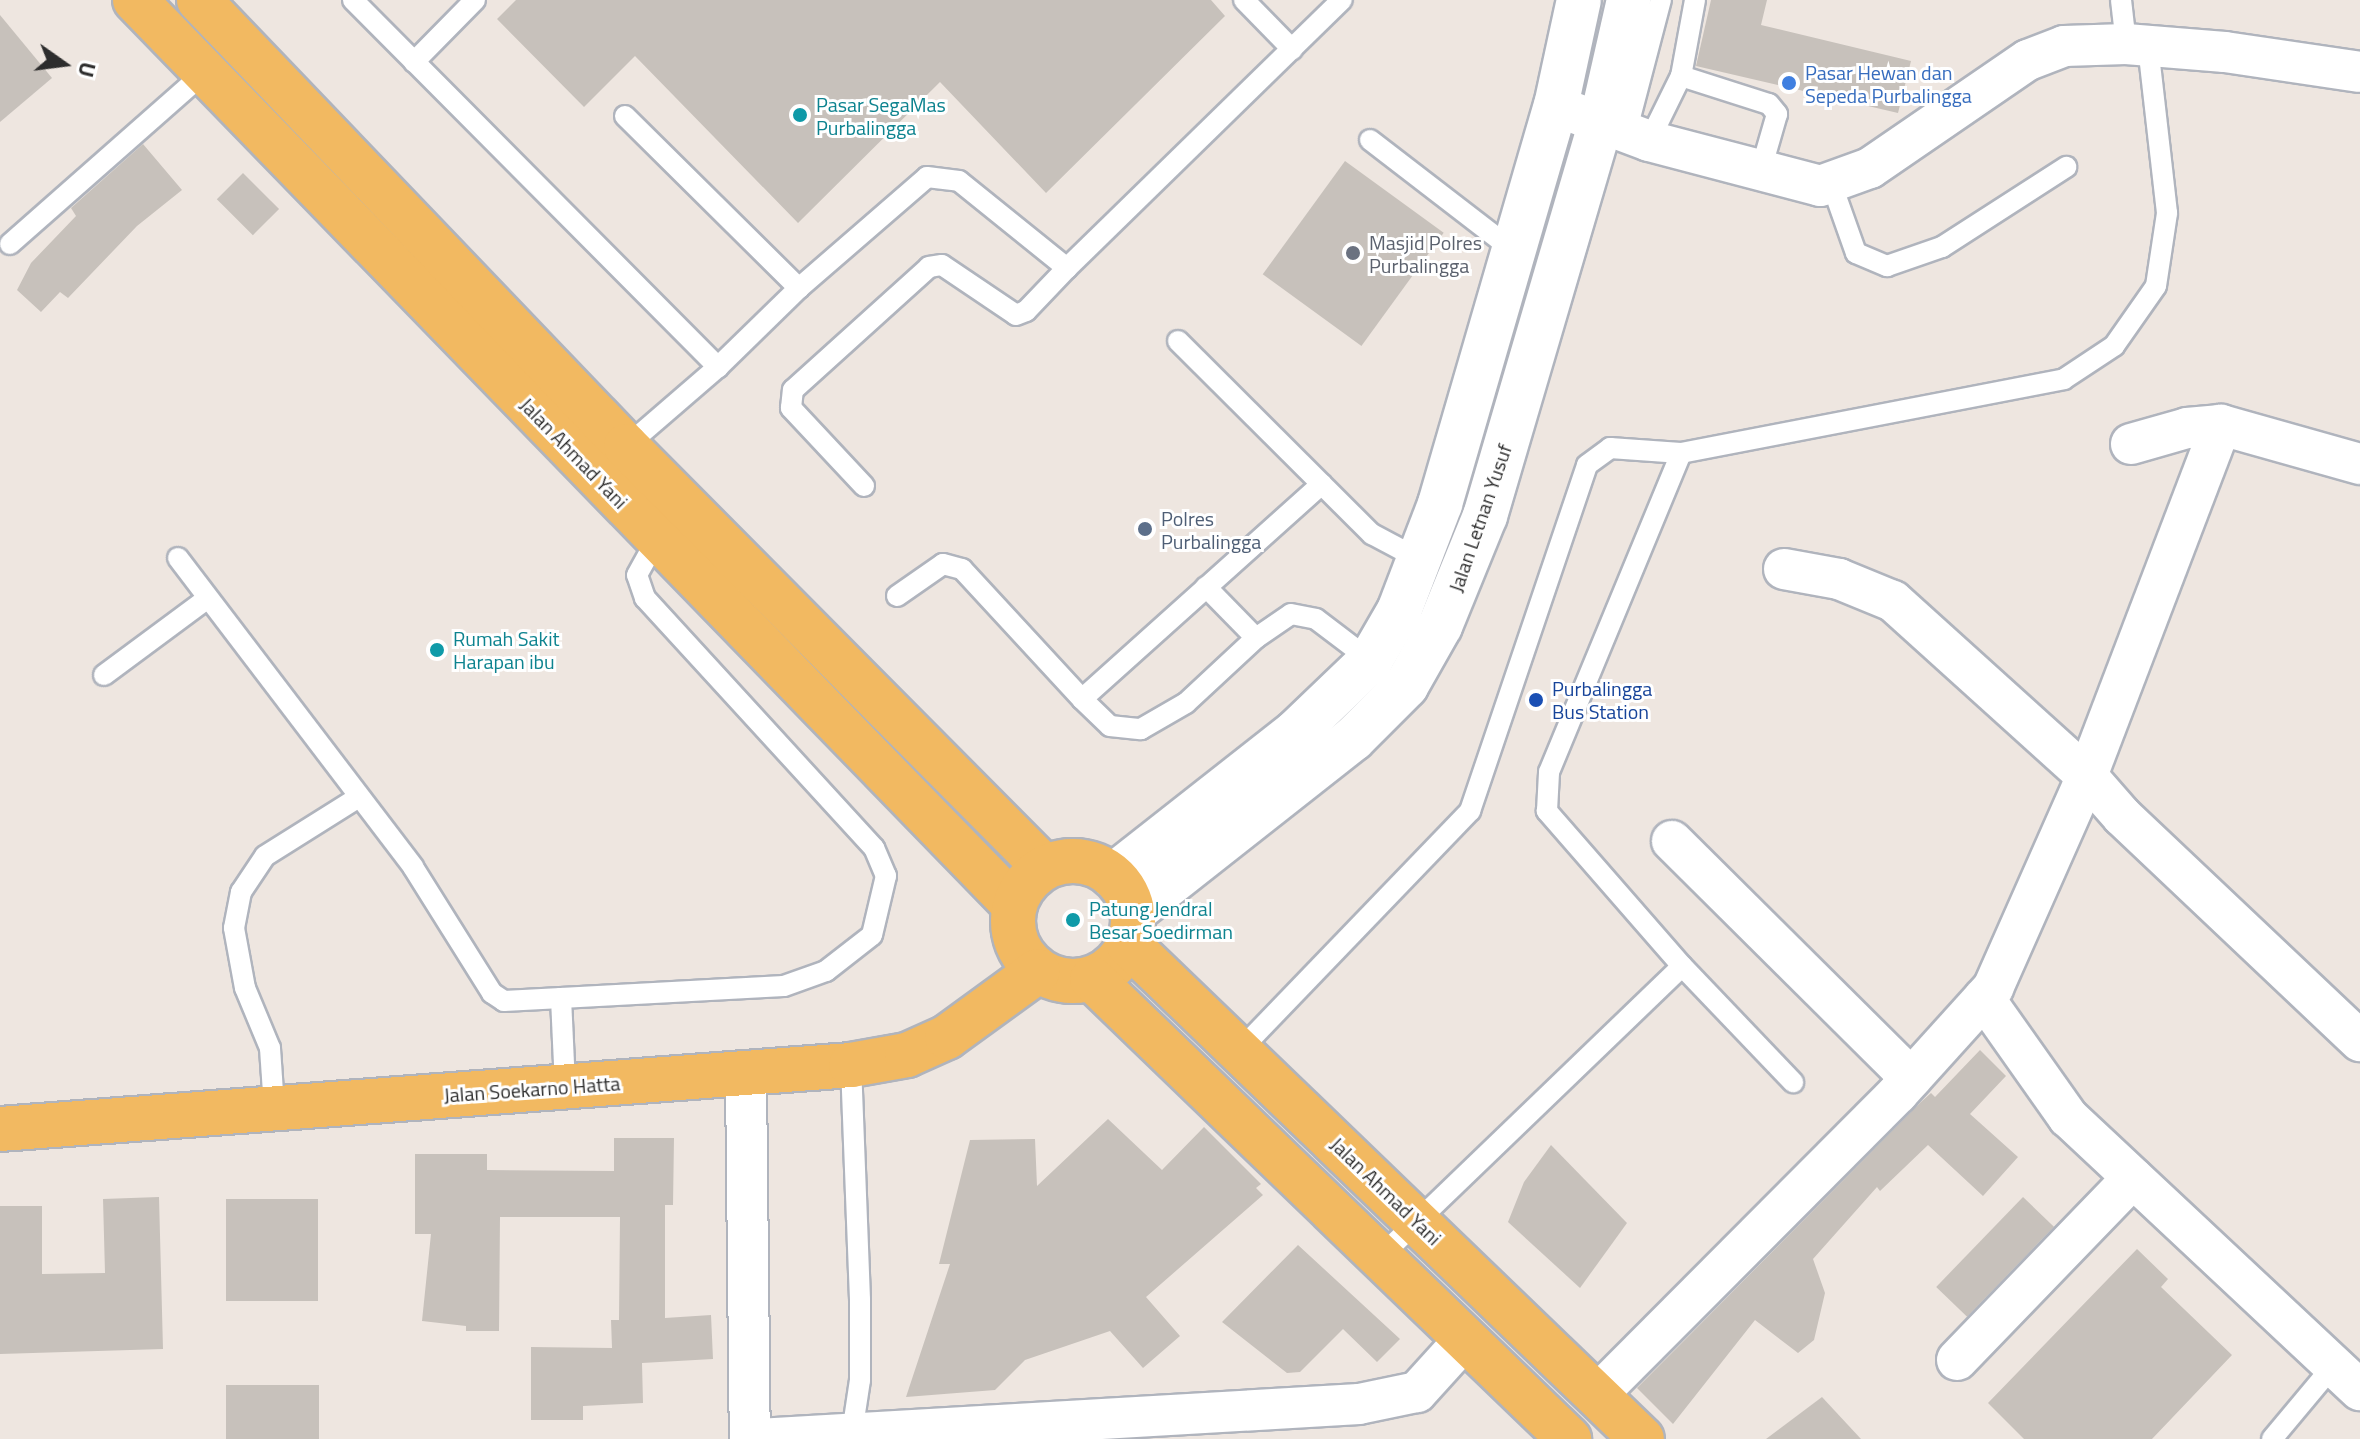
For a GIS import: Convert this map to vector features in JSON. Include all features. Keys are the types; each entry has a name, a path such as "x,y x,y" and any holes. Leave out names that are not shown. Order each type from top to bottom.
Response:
{"main road":[{"name":"Jalan Ahmad Yani","path":"135,0 1014,905"},
{"path":"199,0 626,446 1044,867"},
{"path":"1080,861 1125,911 1107,971 1092,979 1064,982 1038,971 1013,935 1014,905 1025,884 1044,867 1080,861"},
{"name":"Jalan Ahmad Yani","path":"1125,911 1240,1050 1642,1439"},
{"name":"Jalan Soekarno Hatta","path":"0,1129 273,1090 565,1072 746,1076 851,1065 907,1055 947,1037 1038,971"},
{"path":"1092,979 1569,1439"}],"street":[{"path":"1125,911 1296,732 1370,661 1399,611 1419,559 1514,251 1556,106 1579,0"},
{"name":"Jalan Letnan Yusuf","path":"1125,911 1353,739 1406,686 1440,626 1485,516 1625,132 1629,0"},
{"path":"1556,106 1625,132 1760,173 1820,186 1870,168 2028,60 2064,46 2137,45 2360,72"},
{"path":"2309,421 2360,438"},
{"path":"1597,1395 1911,1078 1993,988 2087,776 2221,425"},
{"path":"2131,444 2187,428 2221,425 2360,464"},
{"path":"1784,569 1839,579 1893,601 2087,776 2122,816 2360,1041"},
{"path":"1672,841 1911,1078"},
{"path":"1984,998 2068,1117 2347,1378"},
{"path":"746,1076 750,1439"},
{"path":"1957,1360 2133,1178"},
{"path":"758,1439 1359,1404 1417,1392 1465,1339"}],"lane":[{"path":"353,0 718,367"},
{"path":"414,62 475,0"},
{"path":"1244,0 1292,49"},
{"path":"864,486 791,408 793,390 929,267 942,265 1016,315 1342,0"},
{"path":"1625,132 1661,0"},
{"path":"1625,132 1681,76 1695,0"},
{"path":"1240,1050 1470,811 1587,465 1610,448 1681,453 2064,379 2114,346 2156,286 2167,213 2137,45 2121,0"},
{"path":"10,244 205,72"},
{"path":"1681,76 1769,104 1777,114 1760,173"},
{"path":"625,116 799,288"},
{"path":"1370,140 1514,251"},
{"path":"1820,186 1833,188 1856,253 1887,266 1942,247 2066,167"},
{"path":"593,474 718,367 799,288 927,177 959,181 1067,268"},
{"path":"1178,341 1372,534 1419,559"},
{"path":"1681,453 1549,772 1547,811 1682,966 1793,1082"},
{"path":"1082,699 1322,484"},
{"path":"178,558 413,867 498,998 561,998 784,986 826,971 872,935 886,876 874,848 645,598 637,575 657,539"},
{"path":"897,596 943,564 962,569 1110,726 1141,729 1186,703 1256,638 1291,614 1316,619 1406,686"},
{"path":"1206,587 1256,638"},
{"path":"104,675 208,598"},
{"path":"273,1090 270,1048 245,988 234,928 241,892 265,856 359,797"},
{"path":"1380,1257 1682,966"},
{"path":"561,998 565,1072"},
{"path":"851,1065 860,1316 860,1380 852,1433"},
{"path":"2272,1439 2347,1378"}],"building":[{"path":"516,0 1211,0 1225,16 1046,193 940,82 798,223 635,56 584,107 497,19"},
{"path":"1711,0 1767,0 1761,25 1911,61 1898,113 1696,66"},
{"path":"0,15 52,78 0,122"},
{"path":"143,144 182,190 137,226 68,298 60,292 41,312 17,290 31,263 76,216 71,208"},
{"name":"Masjid Polres Purbalingga","path":"1345,161 1444,233 1361,346 1263,274"},
{"path":"243,173 279,209 253,235 217,199"},
{"path":"1980,1050 2006,1076 1970,1114 2018,1157 1983,1196 1928,1145 1880,1191 1877,1187 1813,1259 1825,1293 1814,1340 1798,1353 1755,1320 1673,1424 1637,1388 1921,1102 1931,1093 1935,1097"},
{"path":"1108,1119 1162,1170 1204,1127 1261,1184 1256,1188 1263,1195 1146,1297 1180,1336 1143,1368 1110,1331 1025,1360 995,1390 906,1397 950,1264 939,1264 970,1140 1035,1139 1037,1186"},
{"path":"614,1138 674,1138 673,1205 665,1205 665,1318 711,1315 713,1359 642,1363 643,1403 583,1406 583,1420 531,1420 531,1347 612,1348 611,1320 619,1320 620,1217 500,1217 499,1331 466,1331 466,1326 422,1321 431,1234 415,1234 415,1154 487,1154 487,1170 614,1171"},
{"path":"1551,1145 1627,1223 1580,1288 1508,1222 1524,1182"},
{"path":"159,1197 163,1349 0,1354 0,1206 42,1206 42,1274 105,1273 103,1199"},
{"path":"2023,1197 2054,1227 1967,1317 1936,1287"},
{"path":"226,1199 318,1199 318,1301 226,1301"},
{"path":"1298,1245 1400,1339 1377,1362 1343,1329 1300,1372 1287,1373 1222,1322"},
{"path":"2137,1249 2168,1279 2161,1287 2232,1355 2152,1439 2024,1439 1988,1403"},
{"path":"226,1385 319,1385 319,1439 226,1439"},
{"path":"1822,1397 1861,1439 1766,1439"}],"place":[{"name":"Pasar Hewan dan Sepeda Purbalingga","path":"1789,83"},
{"name":"Pasar SegaMas Purbalingga","path":"800,115"},
{"name":"Masjid Polres Purbalingga","path":"1353,253"},
{"name":"Polres Purbalingga","path":"1145,529"},
{"name":"Rumah Sakit Harapan ibu","path":"437,650"},
{"name":"Purbalingga Bus Station","path":"1536,700"},
{"name":"Patung Jendral Besar Soedirman","path":"1073,920"}]}
